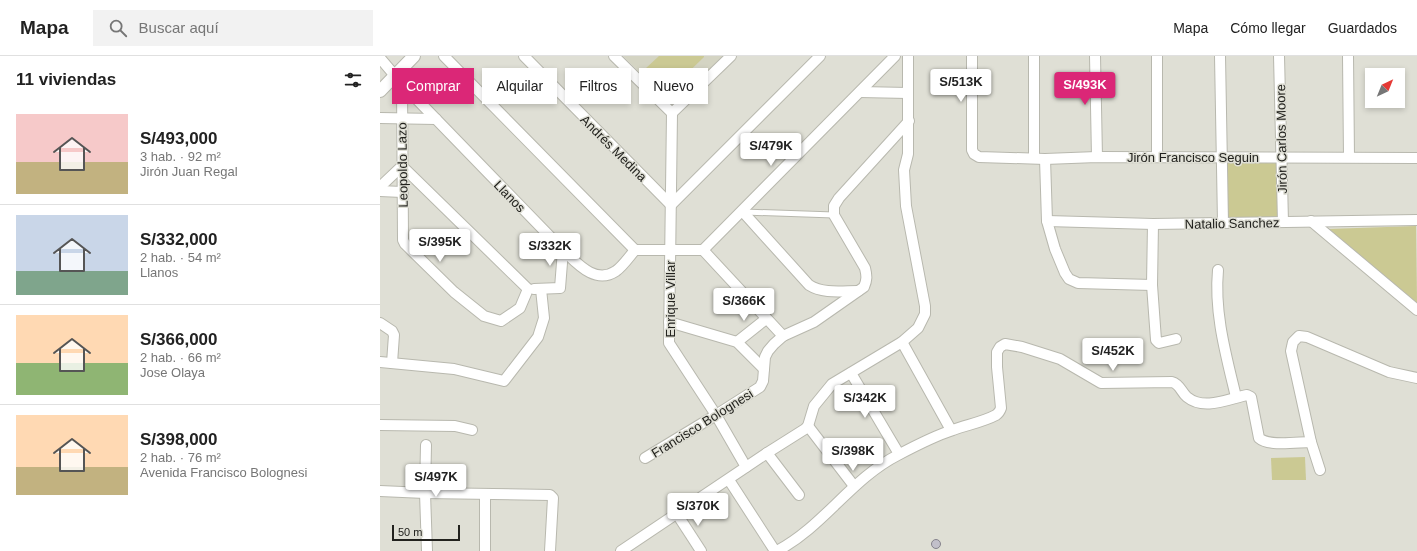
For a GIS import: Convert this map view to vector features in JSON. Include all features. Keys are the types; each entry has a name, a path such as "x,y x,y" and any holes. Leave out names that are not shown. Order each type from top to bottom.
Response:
{"street":[{"path":"406,68 414,56"},
{"path":"444,56 635,250 704,250 895,56"},
{"name":"Andrés Medina","path":"524,56 671,205"},
{"path":"614,56 672,113 731,56"},
{"path":"671,205 820,56"},
{"path":"625,550 808,426 814,406 832,384 902,342 918,328 925,314 925,306 906,206 904,170 908,154 908,56"},
{"name":"Jirón Francisco Seguin","path":"972,56 972,150 974,154 979,156 1045,159 1096,157 1417,158"},
{"path":"1034,56 1034,158"},
{"path":"1095,56 1096,157"},
{"path":"1157,56 1157,157"},
{"path":"1220,56 1223,222"},
{"name":"Jirón Carlos Moore","path":"1279,56 1283,222"},
{"path":"1348,56 1349,157"},
{"name":"Llanos","path":"380,58 392,73"},
{"path":"380,91 392,84"},
{"path":"860,92 908,93"},
{"name":"Leopoldo Lazo","path":"400,104 402,119 403,240 405,244 454,292 484,316 501,321 520,308 528,289"},
{"name":"Llanos","path":"421,104 562,250 589,273 599,276 609,275 617,270 635,250"},
{"name":"Enrique Villar","path":"672,113 669,343 716,415 746,467"},
{"path":"380,118 436,119"},
{"path":"834,215 834,206 839,198 909,121"},
{"path":"1045,159 1047,221 1055,249 1065,273 1073,282 1078,284 1152,285"},
{"path":"380,187 402,166 528,289 560,288 562,250"},
{"path":"380,191 402,192"},
{"path":"742,212 809,285 822,291 858,291"},
{"name":"Francisco Bolognesi","path":"645,458 760,387 763,381 765,358 768,351 783,336 814,322 864,287 867,275 861,260 834,215"},
{"name":"Natalio Sanchez","path":"1047,221 1153,224 1417,220"},
{"path":"1311,221 1417,310"},
{"path":"1153,224 1152,285 1156,340 1159,343 1176,339"},
{"path":"704,250 783,336"},
{"path":"1218,270 1216,290 1221,332 1236,397"},
{"path":"380,362 454,369 504,381 538,337 544,318 541,288"},
{"path":"737,342 766,319"},
{"path":"669,322 737,342 764,368"},
{"path":"380,323 392,331 394,335 392,363"},
{"path":"380,329 394,335"},
{"path":"1320,470 1311,442 1291,351 1293,342 1299,336 1307,336 1389,372 1417,378"},
{"path":"902,342 951,430"},
{"path":"729,480 776,551 795,541 812,528 868,473 898,454 951,430 994,416 1000,412 1001,408 996,367 996,352 1005,344 1022,347 1060,359 1101,383 1172,382 1176,383 1183,393 1191,400 1202,404 1247,395 1251,397 1259,438 1263,442 1311,442"},
{"path":"851,373 898,454"},
{"path":"380,425 400,424 454,426 472,430"},
{"path":"808,426 854,486"},
{"path":"426,445 425,493 427,551"},
{"path":"767,453 799,495"},
{"path":"380,491 552,496 550,551"},
{"path":"485,494 485,551"},
{"path":"677,514 701,551"}],"lane":[{"path":"742,212 834,215"}],"shaded area":[{"path":"623,56 723,56 708,71 708,68 639,68 639,72"},
{"path":"659,56 704,56 693,68 646,68"},
{"path":"1227,162 1277,162 1277,218 1227,218"},
{"path":"1416,226 1417,303 1328,229"},
{"path":"1305,457 1306,480 1272,480 1271,458"}],"building":[{"path":"936,539 941,544 936,549 931,544"}]}
